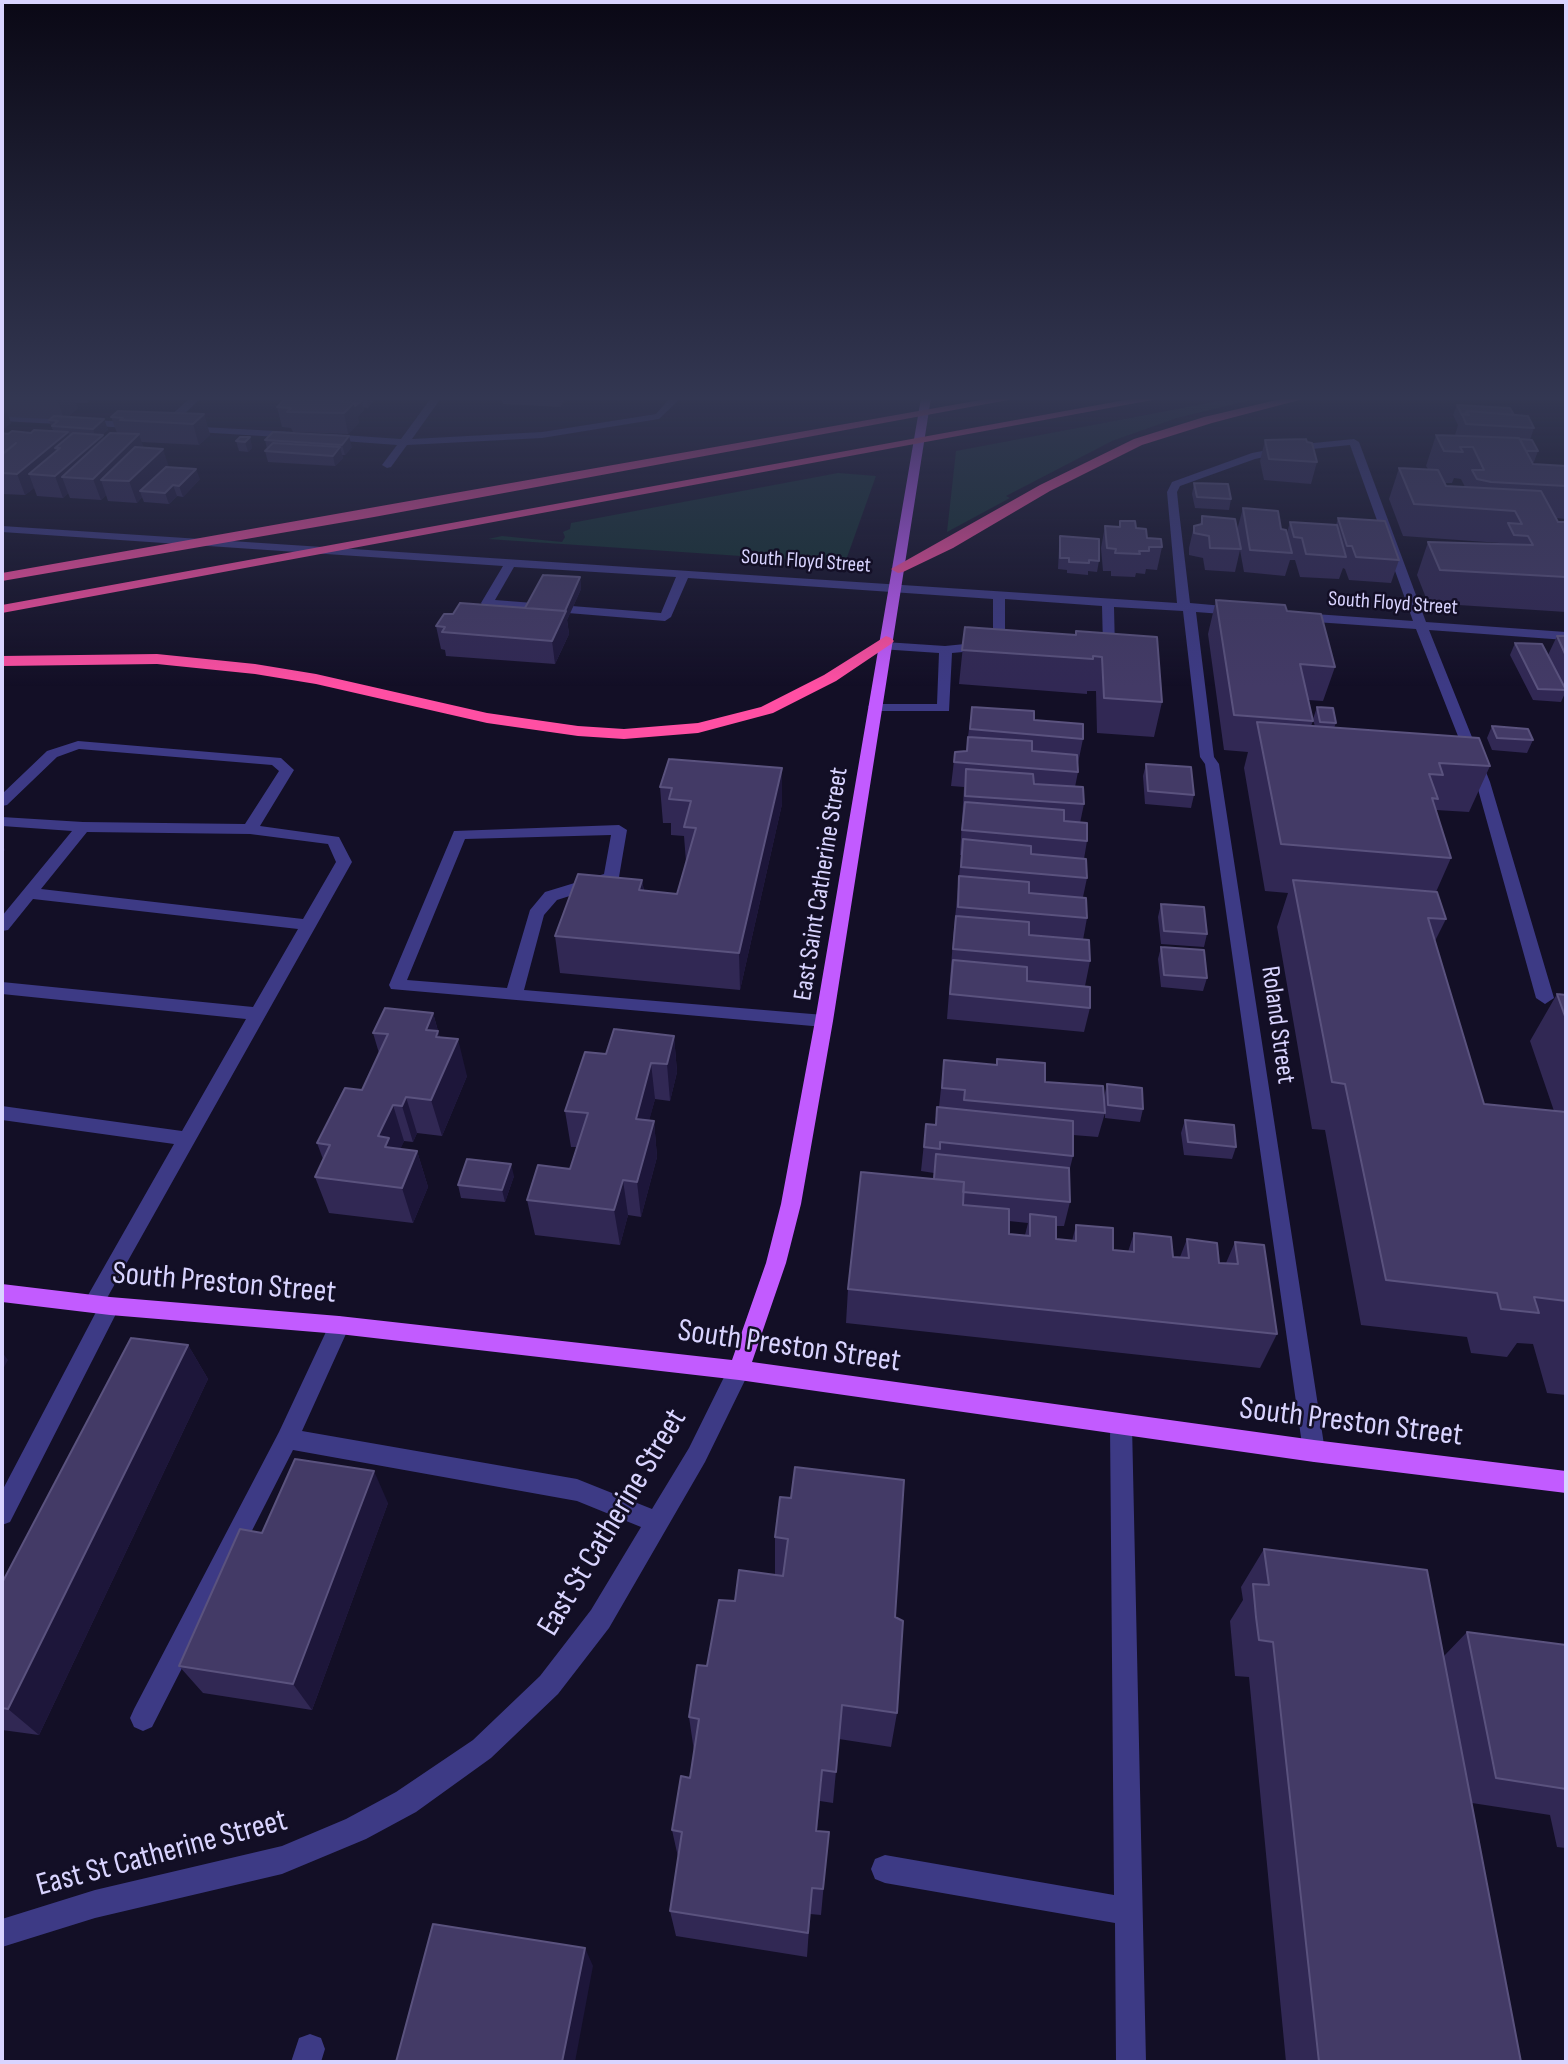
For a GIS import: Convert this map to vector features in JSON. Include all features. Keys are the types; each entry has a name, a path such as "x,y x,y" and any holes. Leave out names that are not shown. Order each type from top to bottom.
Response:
{"highway":[{"path":"2,577 477,494"},
{"path":"2,609 632,494"},
{"path":"898,569 948,545 1034,494"},
{"path":"2,661 157,659 255,669 316,679 487,718 578,732 624,734 698,728 767,710 830,678 885,644"}],"main road":[{"name":"East Saint Catherine Street","path":"739,1370 766,1297 788,1216 824,1021 910,494"},
{"name":"South Preston Street","path":"2,1293 102,1305 339,1325 739,1370 1121,1425 1566,1482"}],"street":[{"name":"Roland Street","path":"1172,494 1207,757 1212,764 1314,1451"},
{"name":"Roland Street","path":"1373,494 1422,626"},
{"name":"South Floyd Street","path":"2,529 1244,612"},
{"path":"510,563 487,603 665,617 684,573"},
{"path":"999,594 999,644"},
{"path":"1095,650 1109,651 1108,601"},
{"name":"South Floyd Street","path":"1285,615 1566,636"},
{"path":"1422,626 1445,692 1483,782 1545,998"},
{"path":"885,644 944,650 999,644 1027,646"},
{"path":"876,707 944,708 944,650"},
{"path":"2,802 52,754 78,745 276,761 286,770 250,829"},
{"path":"2,821 83,827 250,829 334,840 344,862 187,1139 102,1305 2,1514"},
{"path":"2,926 83,827"},
{"path":"514,995 536,914 551,896 611,877 619,830 459,834 397,985 514,995 824,1021"},
{"path":"29,893 308,925"},
{"path":"2,988 258,1014"},
{"path":"2,1113 187,1139"},
{"path":"143,1718 287,1439 339,1325"},
{"name":"East St Catherine Street","path":"2,1933 71,1910 282,1860 356,1829 406,1802 482,1749 549,1685 600,1619 697,1455 739,1370"},
{"path":"1121,1425 1130,1912 1130,2062"},
{"path":"287,1439 577,1490 659,1523"},
{"path":"885,1869 1130,1912"}],"green space":[{"path":"724,494 869,494 845,563 488,539 502,536 562,542 565,537 563,532 570,529 571,523"},
{"path":"951,494 1009,494 1006,496 1010,498 947,532"}],"building":[{"path":"1196,494 1230,494 1231,499 1197,497"},
{"path":"1410,494 1543,494 1558,522 1566,522 1566,577 1440,570 1428,542 1533,545 1528,536 1514,535 1508,523 1522,524 1515,511 1414,504"},
{"path":"1243,508 1278,511 1281,529 1286,530 1292,553 1250,550"},
{"path":"1202,516 1235,519 1241,549 1210,548 1209,536 1194,533 1194,526 1202,524"},
{"path":"1338,518 1385,521 1399,560 1356,557 1352,546 1347,546"},
{"path":"1120,521 1135,521 1136,528 1146,529 1147,538 1161,539 1162,547 1149,547 1149,551 1139,551 1140,554 1115,553 1116,549 1107,548 1105,526 1120,527"},
{"path":"1290,522 1337,525 1346,557 1306,554 1302,538 1294,537"},
{"path":"1060,536 1099,539 1099,561 1069,562 1069,558 1060,558"},
{"path":"543,575 580,577 565,611 525,608"},
{"path":"1216,600 1285,605 1287,611 1321,614 1335,667 1300,664 1313,721 1234,715"},
{"path":"460,603 566,611 552,641 442,632 445,627 436,626 444,614 453,614"},
{"path":"965,627 1076,635 1076,631 1157,637 1162,702 1104,698 1102,657 1093,656 1093,659 962,650"},
{"path":"1557,636 1566,636 1566,656"},
{"path":"1515,643 1542,644 1566,690 1538,689"},
{"path":"972,707 1034,711 1034,720 1083,724 1083,739 970,729"},
{"path":"1317,707 1333,708 1336,723 1320,722"},
{"path":"1257,722 1479,738 1490,766 1439,763 1443,775 1429,774 1438,799 1432,798 1451,858 1281,844"},
{"path":"1492,726 1528,729 1533,740 1497,738"},
{"path":"968,737 1032,741 1032,751 1077,755 1078,772 954,762 955,752 967,751"},
{"path":"669,759 782,768 739,953 555,936 578,874 642,880 639,890 677,894 696,828 684,827 691,801 669,799 672,788 660,787"},
{"path":"1146,764 1191,767 1194,795 1148,791"},
{"path":"966,769 1033,774 1034,784 1083,787 1084,804 965,796"},
{"path":"965,802 1064,810 1064,821 1087,823 1087,841 962,830"},
{"path":"963,839 1031,846 1031,854 1086,859 1087,878 961,867"},
{"path":"959,876 1029,882 1029,893 1086,898 1087,918 958,907"},
{"path":"1293,880 1437,892 1446,919 1428,918 1484,1104 1566,1112 1566,1301 1534,1297 1539,1313 1501,1309 1497,1293 1386,1280 1345,1084 1332,1082"},
{"path":"1161,904 1204,907 1207,934 1164,931"},
{"path":"956,916 1029,922 1029,935 1089,940 1090,961 953,949"},
{"path":"1161,947 1204,950 1207,978 1164,975"},
{"path":"953,960 1027,967 1027,981 1090,987 1090,1008 950,994"},
{"path":"1557,994 1566,995 1566,1019"},
{"path":"385,1008 433,1013 426,1030 438,1031 436,1037 458,1039 431,1100 406,1097 402,1106 393,1105 378,1136 389,1138 385,1147 417,1151 402,1188 315,1177 330,1145 317,1143 345,1088 362,1090 388,1034 373,1033"},
{"path":"614,1029 674,1036 667,1064 651,1063 636,1119 654,1121 637,1182 623,1180 614,1210 527,1200 538,1165 570,1169 588,1113 565,1111 585,1052 606,1054"},
{"path":"997,1059 1045,1063 1045,1082 1103,1086 1105,1113 964,1100 965,1090 942,1088 944,1060 997,1065"},
{"path":"1107,1084 1142,1088 1143,1109 1108,1105"},
{"path":"937,1107 1073,1121 1073,1156 940,1142 940,1149 924,1147 926,1124 936,1125"},
{"path":"1185,1120 1234,1125 1236,1147 1188,1142"},
{"path":"936,1154 1069,1168 1070,1202 963,1192 964,1182 934,1179"},
{"path":"467,1159 511,1164 502,1190 458,1185"},
{"path":"861,1172 964,1182 963,1205 1009,1209 1009,1234 1030,1236 1030,1214 1056,1217 1056,1239 1076,1241 1076,1225 1113,1228 1113,1250 1134,1252 1134,1233 1171,1237 1173,1257 1189,1258 1187,1239 1217,1243 1219,1263 1238,1264 1235,1242 1264,1245 1277,1334 848,1289"},
{"path":"131,1338 188,1345 8,1709 2,1708 2,1583"},
{"path":"295,1459 374,1471 293,1684 179,1666 240,1529 262,1533"},
{"path":"795,1467 904,1480 895,1617 903,1621 897,1713 842,1705 836,1772 822,1770 816,1831 829,1832 823,1889 812,1888 808,1933 670,1911 682,1832 672,1830 681,1776 690,1778 699,1719 689,1717 697,1665 707,1666 719,1600 735,1601 739,1570 783,1576 788,1539 775,1537 780,1497 791,1498"},
{"path":"1264,1549 1427,1570 1521,2062 1319,2062 1273,1642 1259,1640 1256,1617 1253,1584 1269,1585"},
{"path":"1467,1632 1566,1645 1566,1789 1496,1778"},
{"path":"433,1924 585,1948 562,2062 396,2062"}]}
